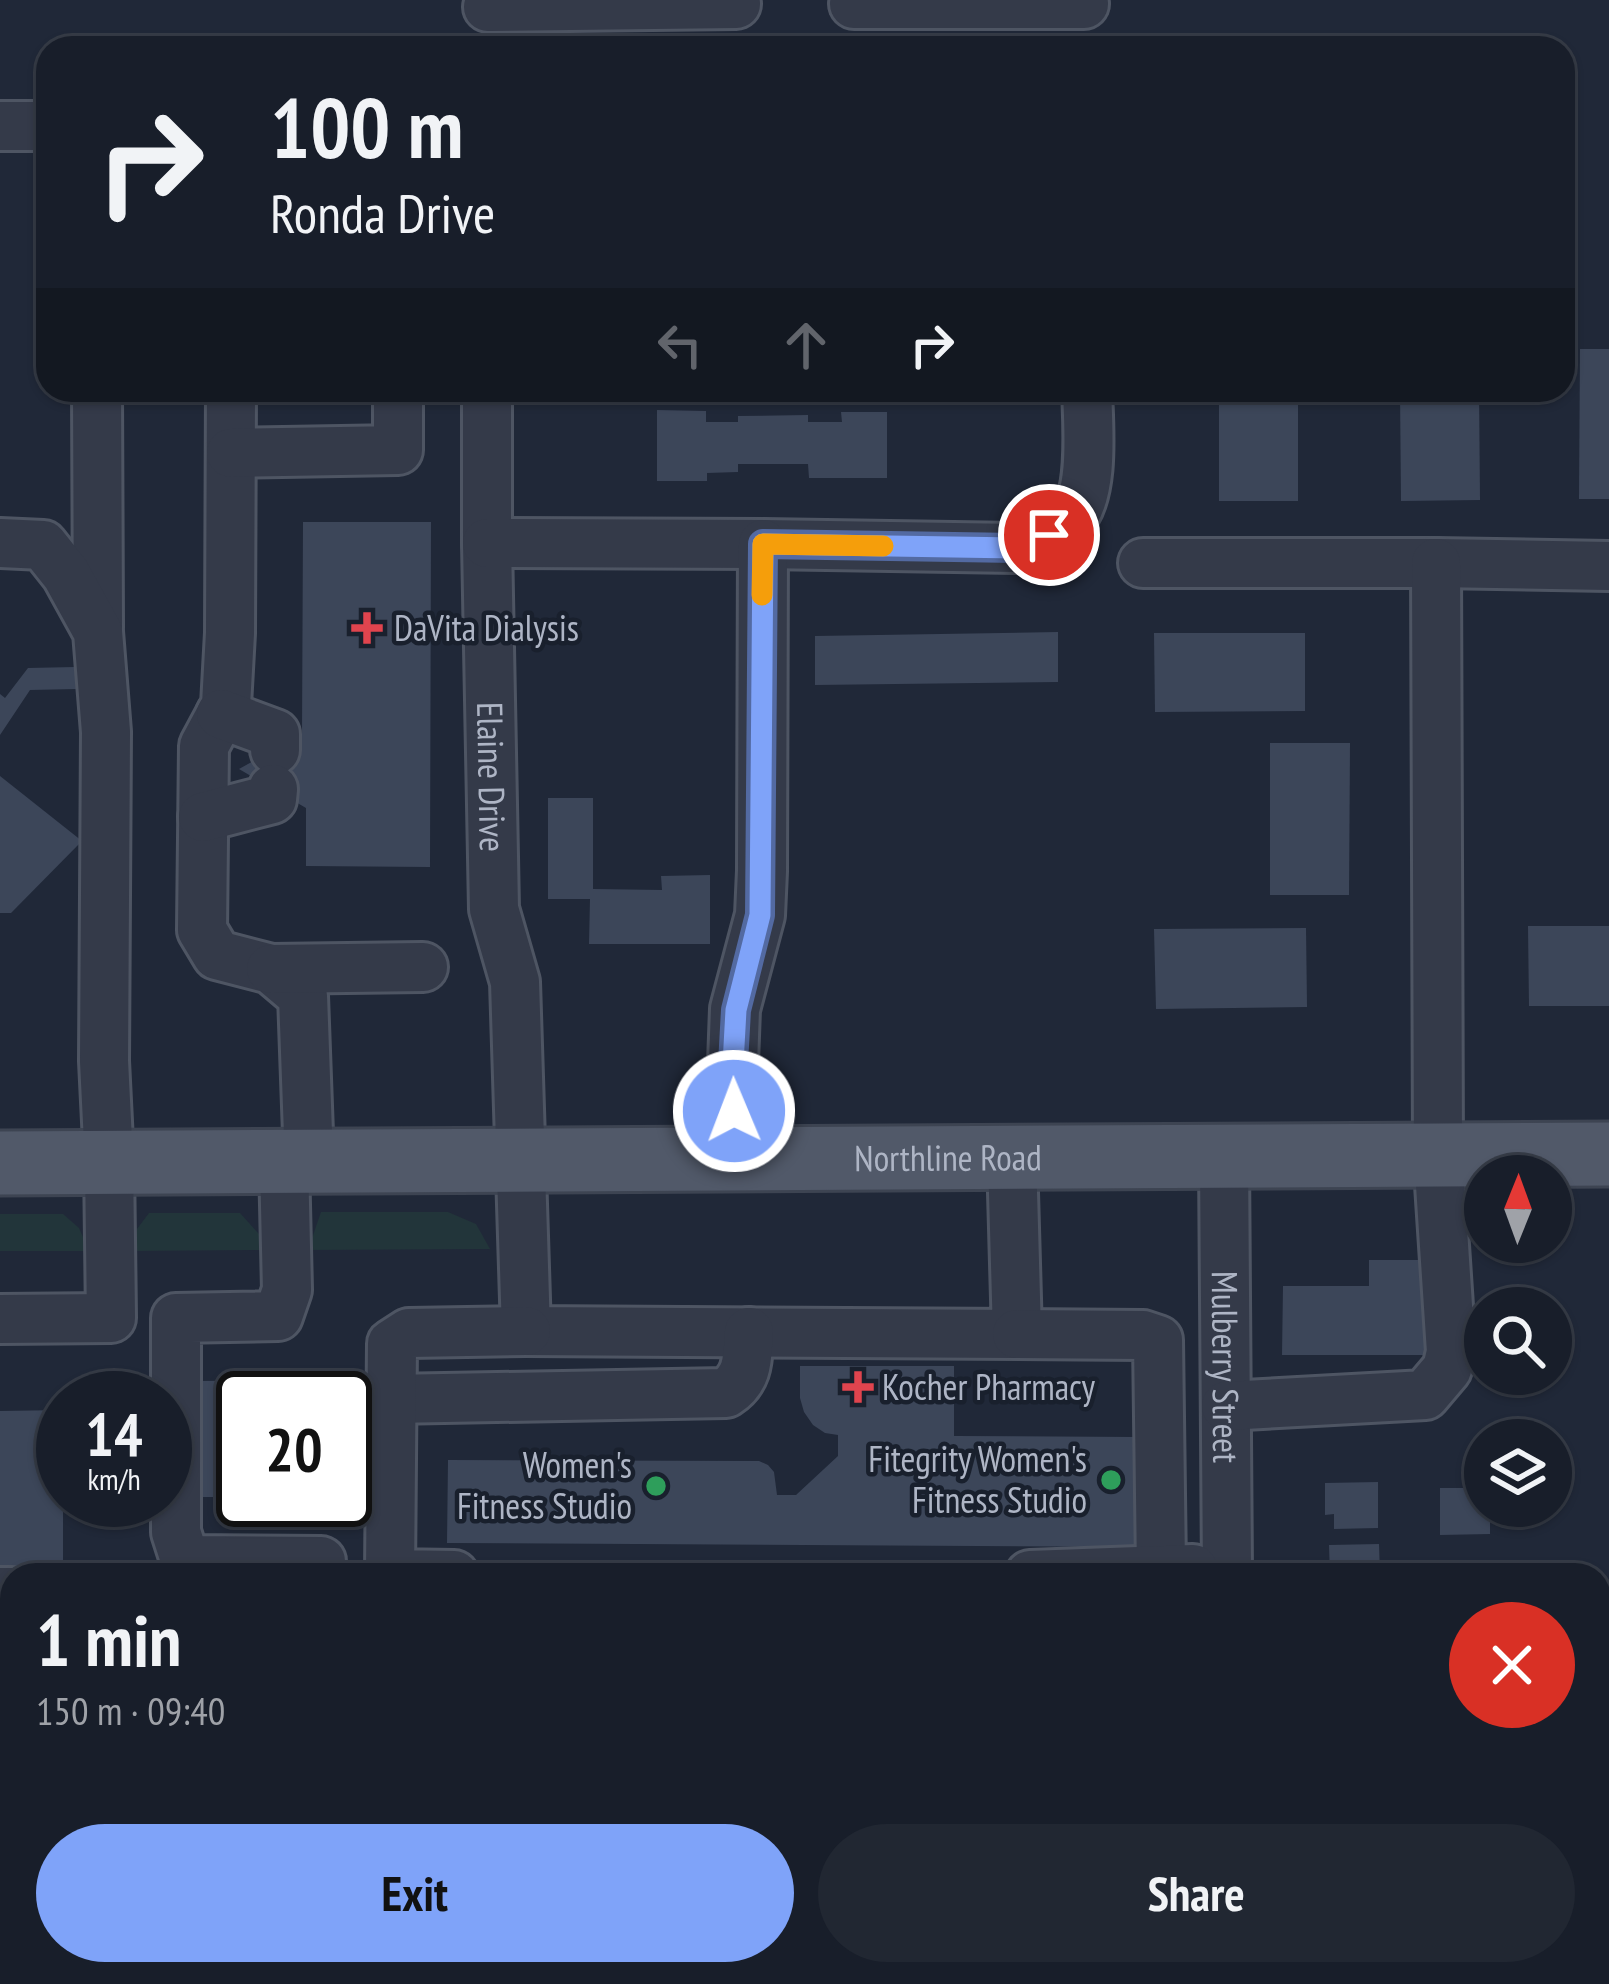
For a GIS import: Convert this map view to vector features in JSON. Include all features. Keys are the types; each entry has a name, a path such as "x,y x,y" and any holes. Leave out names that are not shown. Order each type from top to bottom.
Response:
{"main road":[{"name":"Northline Road","path":"0,1162 1609,1154"}],"street":[{"path":"488,18 736,4"},
{"path":"854,4 1084,17"},
{"path":"0,126 36,126"},
{"path":"0,1319 111,1318 104,1061 106,732 98,632 97,402"},
{"path":"231,402 230,633 226,704 204,746 202,930 217,955 271,969 423,967"},
{"path":"231,453 398,450 398,402"},
{"name":"Elaine Drive","path":"487,402 494,909 515,982 526,1331"},
{"path":"487,544 1017,548 1049,535 1070,520 1083,502 1087,402"},
{"path":"0,543 43,545 66,574 98,632"},
{"path":"736,1159 736,1010 760,915 761,893 763,544"},
{"path":"1226,1406 1425,1395 1447,1370 1451,1352 1438,1154 1436,562"},
{"path":"1143,563 1609,566"},
{"path":"203,817 272,800 275,734 221,714"},
{"path":"271,969 303,996 287,1290 278,1316 176,1318 176,1532 185,1560 321,1561"},
{"name":"Mulberry Street","path":"1224,1156 1227,1563"},
{"path":"1012,1157 1017,1334"},
{"path":"390,1563 392,1344 410,1333 526,1331 1143,1335 1158,1340 1161,1563"},
{"path":"391,1399 726,1393 746,1373 749,1332"}],"green space":[{"path":"321,1212 448,1212 476,1224 490,1249 308,1250"},
{"path":"149,1213 240,1213 259,1234 265,1250 132,1251 137,1229"},
{"path":"0,1214 63,1214 79,1228 89,1251 0,1251"}],"building":[{"path":"1580,349 1609,349 1609,499 1579,499"},
{"path":"1219,402 1298,402 1298,501 1219,501"},
{"path":"1400,402 1479,402 1480,500 1401,501"},
{"path":"657,410 706,411 706,422 738,422 738,416 808,415 808,422 842,422 841,412 887,412 887,478 809,478 808,464 738,464 738,472 707,473 707,481 657,481"},
{"name":"DaVita Dialysis","path":"303,522 431,522 430,867 306,866 306,808 239,769 302,734"},
{"path":"1058,632 1058,682 815,685 815,636"},
{"path":"1154,633 1305,633 1305,711 1155,712"},
{"path":"75,667 76,689 30,690 0,735 0,694 5,698 28,668"},
{"path":"1270,743 1350,743 1349,895 1270,895"},
{"path":"0,776 82,841 11,913 0,913"},
{"path":"548,798 593,798 593,889 662,890 661,876 710,875 710,944 589,944 590,899 548,899"},
{"path":"1528,926 1609,926 1609,1006 1529,1006"},
{"path":"1306,928 1307,1007 1156,1009 1154,929"},
{"path":"1369,1260 1425,1260 1425,1355 1282,1355 1283,1286 1369,1286"},
{"path":"800,1366 954,1366 954,1436 1136,1437 1135,1547 447,1543 448,1460 759,1461 774,1472 777,1495 796,1495 838,1456 838,1435 813,1425 804,1412"},
{"path":"196,1381 216,1381 216,1497 196,1497"},
{"path":"36,1410 36,1527 63,1527 63,1563 0,1563 0,1411"},
{"path":"1378,1482 1378,1528 1334,1529 1334,1514 1325,1515 1325,1483"},
{"path":"1440,1488 1464,1488 1464,1527 1490,1527 1490,1534 1440,1535"},
{"path":"1379,1544 1380,1563 1330,1563 1329,1545"}],"slow traffic":[{"path":"762,595 763,544 883,546"}],"place":[{"name":"DaVita Dialysis","path":"367,628"},
{"name":"Kocher Pharmacy","path":"858,1387"},
{"name":"Fitegrity Women's Fitness Studio","path":"1111,1480"},
{"name":"Women's Fitness Studio","path":"656,1486"}],"route":[{"path":"734,1111 736,1010 760,915 763,544 1017,548 1049,535"}]}
